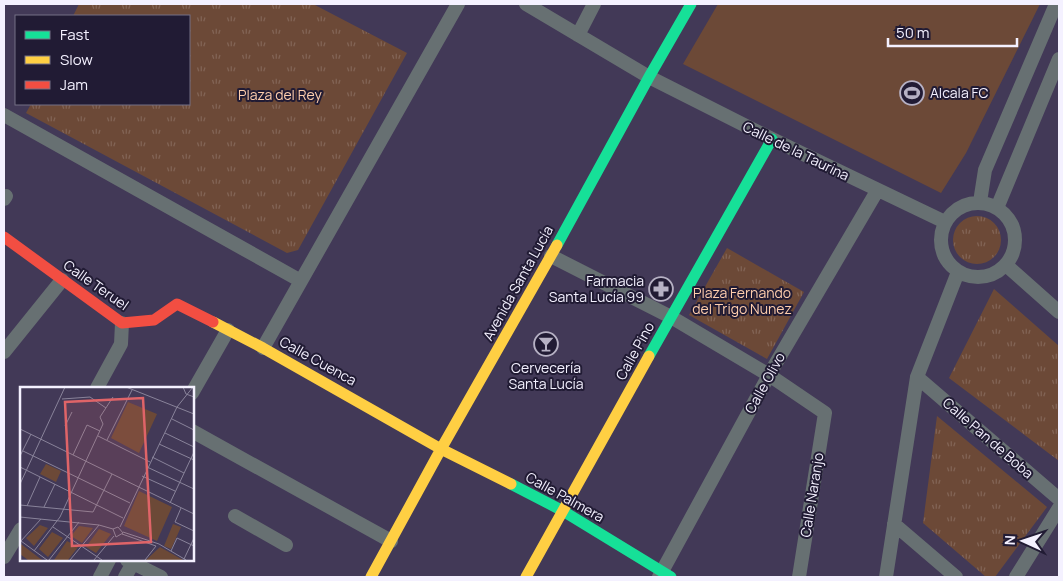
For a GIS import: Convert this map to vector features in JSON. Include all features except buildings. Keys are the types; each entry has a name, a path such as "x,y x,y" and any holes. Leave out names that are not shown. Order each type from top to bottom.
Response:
{"street":[{"path":"263,348 458,4"},
{"name":"Calle de la Taurina","path":"526,4 649,77 877,191 945,222"},
{"path":"578,35 594,4"},
{"name":"Avenida Santa Lucía","path":"371,577 441,448 551,256 691,4"},
{"path":"980,202 985,170 1056,4"},
{"path":"997,208 1059,58"},
{"path":"4,115 301,281"},
{"name":"Calle Pino","path":"526,577 772,139"},
{"name":"Calle Olivo","path":"664,576 769,375 877,191"},
{"path":"973,203 989,203 997,208 1007,216 1014,228 1016,241 1013,254 1006,265 996,273 984,278 970,277 958,272 950,266 942,250 940,241 945,222 952,213 962,206 973,203"},
{"name":"Calle Teruel","path":"4,237 122,323 154,320 177,304"},
{"path":"551,256 671,317 769,375"},
{"path":"1006,265 1059,312"},
{"path":"886,577 917,377 958,272"},
{"path":"4,352 62,280"},
{"name":"Calle Cuenca","path":"177,304 263,348 441,448"},
{"path":"98,387 121,344 122,323"},
{"path":"194,389 228,330"},
{"name":"Calle Naranjo","path":"769,375 825,413 799,577"},
{"name":"Calle Pan de Boba","path":"917,377 1059,499"},
{"path":"194,431 391,540"},
{"name":"Calle Palmera","path":"441,448 563,512 664,576"},
{"path":"1016,577 1059,508"},
{"path":"235,516 286,545"},
{"path":"894,524 956,577"},
{"path":"4,557 20,531"},
{"path":"100,577 108,561"},
{"path":"125,577 130,561 161,577"}],"green space":[{"name":"Plaza del Rey","path":"79,4 313,4 407,53 298,250 287,253 26,113 30,105 190,105 190,15 74,15"},
{"name":"Alcala FC","path":"718,4 1040,4 966,153 941,193 683,64"},
{"path":"972,216 982,216 991,220 997,226 1000,231 1000,249 991,260 982,264 972,264 963,260 957,254 953,245 953,235 957,226 963,220"},
{"name":"Plaza Fernando del Trigo Nunez","path":"727,248 804,292 767,359 689,315"},
{"path":"994,289 1059,346 1059,461 949,378"},
{"path":"937,416 1047,507 995,577 986,577 923,523"}],"traffic: fast":[{"path":"557,245 691,4"},
{"path":"649,356 772,139"},
{"path":"511,484 563,511 671,577"}],"traffic: slow":[{"path":"371,577 557,245"},
{"path":"213,322 263,348 441,449 511,484"},
{"path":"526,577 649,356"}],"traffic: jam":[{"path":"4,237 122,323 154,320 177,304 213,322"}],"place":[{"name":"Alcala FC","path":"912,93"},
{"name":"Farmacia Santa Lucía 99","path":"661,289"},
{"name":"Cervecería Santa Lucía","path":"546,344"}]}
